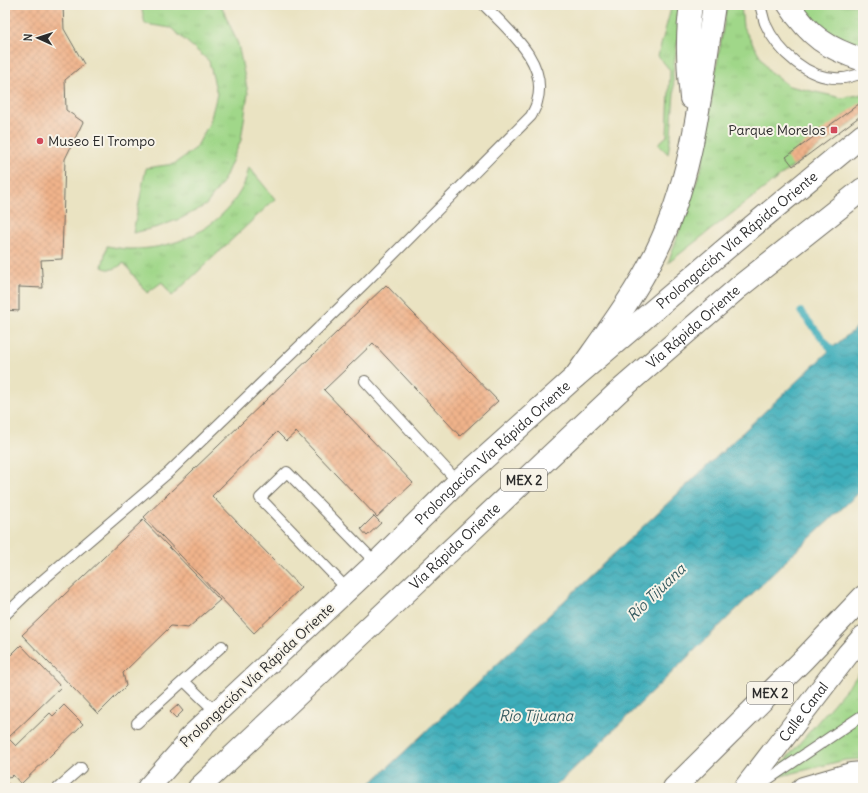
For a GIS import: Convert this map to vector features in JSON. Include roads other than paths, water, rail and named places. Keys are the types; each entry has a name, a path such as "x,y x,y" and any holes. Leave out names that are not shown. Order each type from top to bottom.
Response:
{"main road":[{"path":"691,5 688,44 688,72 694,134"},
{"path":"575,377 634,291 656,253 672,216 686,170 694,134 714,5"},
{"path":"789,5 806,26 822,42 840,52 863,60"},
{"name":"Prolongación Vía Rápida Oriente","path":"136,788 376,564 458,482 575,377 742,235 863,135"},
{"name":"Vía Rápida Oriente","path":"199,788 618,392 739,287 863,189"},
{"name":"MEX 2","path":"674,788 803,660 863,597"},
{"name":"Calle Canal","path":"745,788 848,654 863,637"},
{"path":"148,788 210,719"},
{"path":"803,788 851,774 863,773"}],"lane":[{"path":"5,615 30,591 168,473 364,284 531,116 537,103 540,88 532,59 520,43 484,5"},
{"path":"760,5 765,24 780,47 797,65 820,76 841,78 863,73"},
{"path":"364,382 458,482"},
{"path":"348,590 260,498 288,472 376,564"},
{"path":"137,724 222,646"},
{"path":"184,681 210,719"},
{"path":"755,788 863,715"},
{"path":"58,788 81,768"}],"water":[{"name":"Rio Tijuana","path":"863,322 863,489 794,553 554,788 366,788 832,348"}],"waterway":[{"path":"801,312 836,355"}],"place":[{"name":"Parque Morelos","path":"834,130"},
{"name":"Museo El Trompo","path":"40,141"}],"water label":[{"name":"Río Tijuana","path":"656,592"}]}
